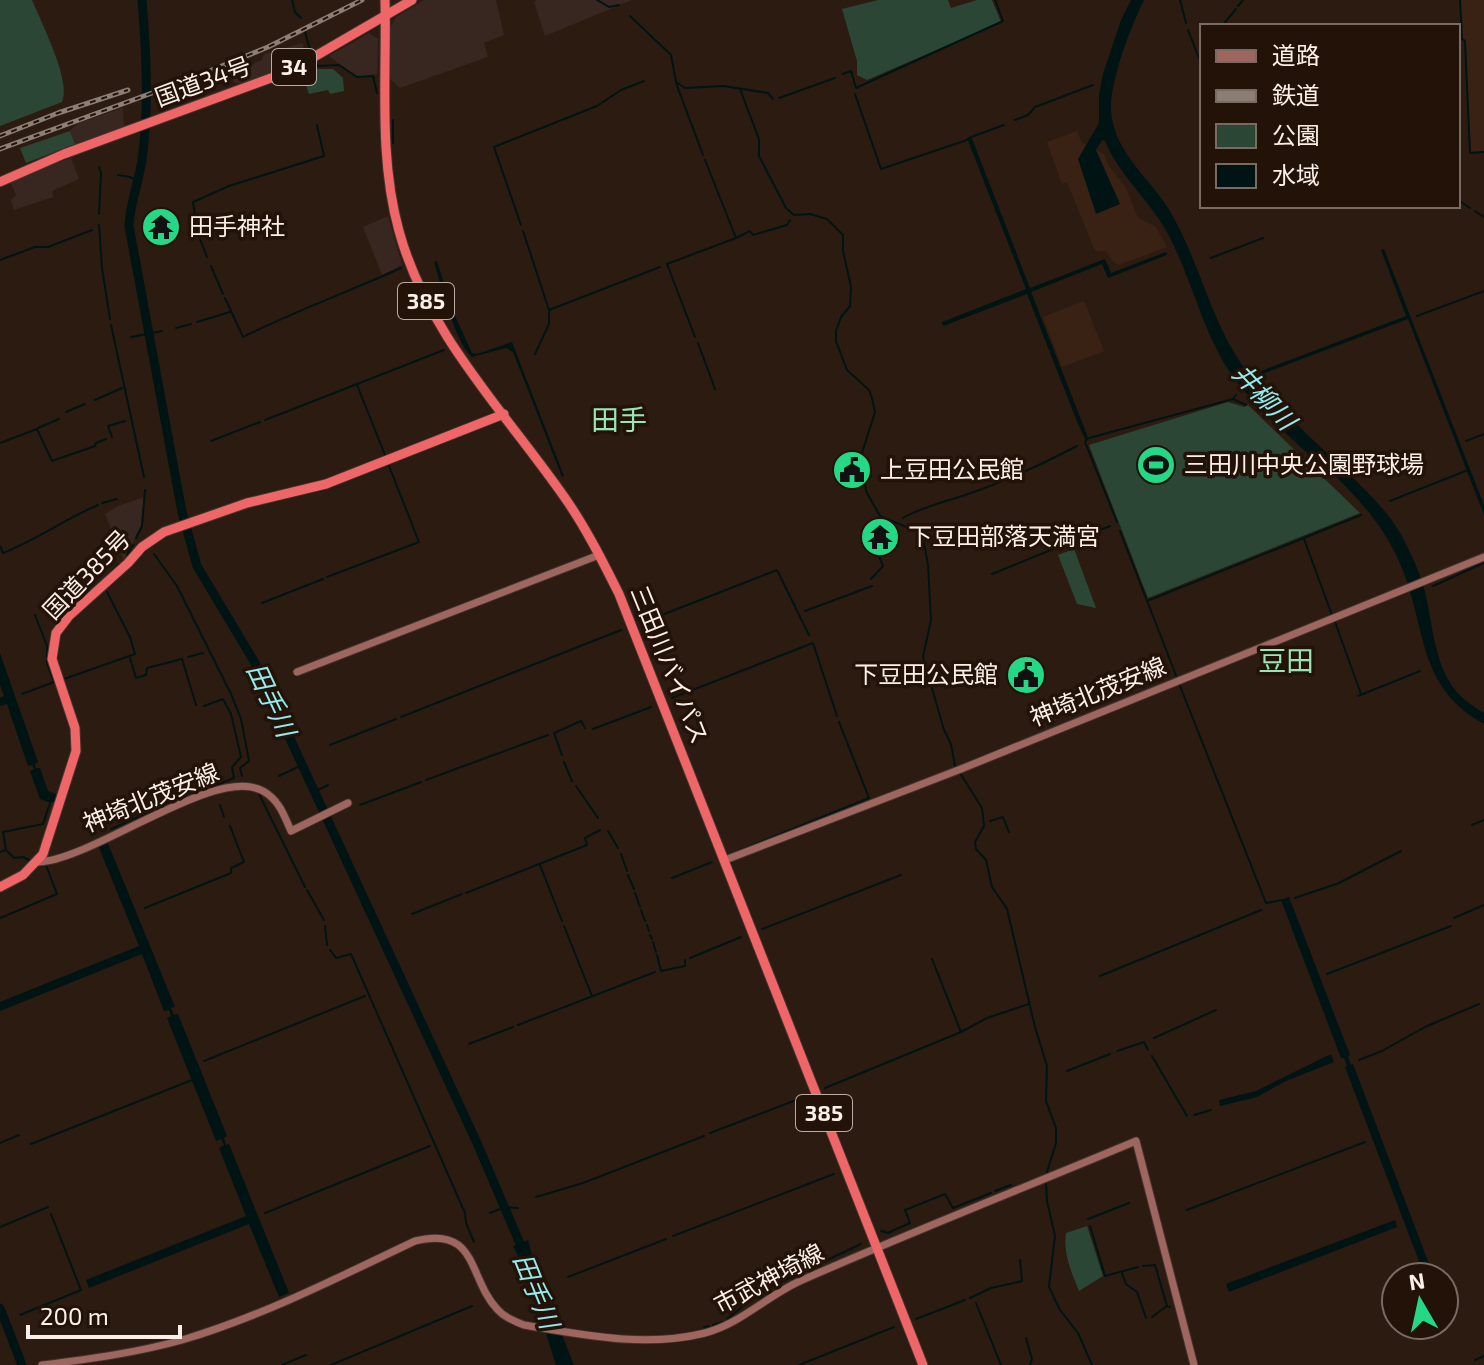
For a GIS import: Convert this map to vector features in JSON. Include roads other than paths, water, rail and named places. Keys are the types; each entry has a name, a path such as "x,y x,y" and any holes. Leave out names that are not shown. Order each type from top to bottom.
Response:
{"highway":[{"name":"三田川バイパス","path":"385,0 385,149 391,198 400,233 428,306 449,341 567,501 619,594 923,1365"},
{"name":"国道34号","path":"0,182 279,75 412,0"},
{"name":"国道385号","path":"38,862 47,844 76,751 77,738 52,659 56,633 69,616 142,547 164,532 214,514 326,484 504,414"},
{"path":"0,887 23,875 38,862"}],"main road":[{"path":"297,672 599,555"},
{"name":"神埼北茂安線","path":"725,860 961,769 1484,557"},
{"name":"神埼北茂安線","path":"38,862 64,856 187,802 233,786 256,788 272,797 279,804 291,831 346,803"},
{"name":"市武神埼線","path":"42,1365 148,1349 212,1330 282,1303 429,1237 451,1241 463,1249 472,1259 496,1309 510,1320 524,1325 645,1341 704,1334 726,1327 783,1288 1136,1141 1194,1365"}],"water":[{"name":"井柳川","path":"1131,0 1144,0 1114,84 1111,109 1117,136 1177,223 1216,316 1239,360 1265,392 1369,494 1395,525 1422,581 1436,648 1444,670 1460,695 1484,713 1484,724 1461,708 1433,671 1407,583 1385,534 1350,491 1268,416 1229,371 1212,340 1169,236 1102,140 1096,150 1120,204 1096,214 1078,159 1099,123 1103,74"},
{"path":"971,136 1030,288 1105,259 1111,273 1166,252 1167,255 1108,278 1102,264 1031,292 1089,440 1086,441 1078,424 1027,294 943,326 942,322 1026,289 967,138"},
{"path":"1384,249 1484,505 1484,515 1408,319 1262,374 1261,371 1406,316 1381,250"},
{"path":"437,261 451,307 472,353 512,342 564,476 513,352 506,348 472,357 466,350 449,312 434,262"},
{"path":"0,653 38,762 36,768 40,768 48,791 56,794 56,800 51,803 40,799 30,771 34,769 32,765 28,766 7,704 0,706 0,698 4,696 0,685"},
{"path":"107,841 175,1007 171,1008 174,1015 178,1014 227,1136 224,1138 226,1145 229,1144 289,1293 279,1297 249,1224 89,1288 86,1280 246,1216 219,1148 224,1145 221,1139 216,1141 167,1018 171,1016 169,1010 164,1011 142,954 0,1011 0,1002 139,946 98,845"},
{"path":"1289,897 1428,1261 1419,1261 1344,1058 1341,1058 1281,900"},
{"path":"1331,1054 1334,1062 1286,1081 1257,1097 1220,1106 1219,1100 1256,1091"},
{"path":"1395,1220 1397,1227 1229,1292 1226,1284"},
{"path":"528,1240 536,1269 574,1365 556,1365 527,1274 513,1246"}],"waterway":[{"name":"田手川","path":"142,0 146,114 142,161 129,226 182,512 197,566 255,663 477,1143 524,1253"},
{"path":"292,0 295,12 301,18"},
{"path":"597,0 609,7 619,5"},
{"path":"843,74 851,71 856,88 1003,21 995,0"},
{"path":"1180,0 1186,23"},
{"path":"1238,6 1243,0"},
{"path":"1460,0 1470,153 1484,152"},
{"path":"1224,24 1236,9"},
{"path":"630,16 671,55 676,82 685,88 723,86 768,93 773,99"},
{"path":"1188,30 1200,61"},
{"path":"305,32 311,53"},
{"path":"315,62 318,66 339,65 357,77 373,76 377,93"},
{"path":"779,98 835,78"},
{"path":"521,225 494,147 597,106 621,90 644,81"},
{"path":"676,83 703,155"},
{"path":"1015,120 1028,115 1035,107 1093,85"},
{"path":"740,89 759,139 759,156 786,208 794,215 810,214 827,219 843,235 843,251 851,287 850,306 841,317 836,341 847,370 869,390 875,412 861,456 866,491 880,516 916,531 924,542 931,620 923,657 955,766"},
{"path":"855,94 881,169 970,139"},
{"path":"393,120 393,143"},
{"path":"207,257 198,234 193,202 229,186 324,156 317,125"},
{"path":"971,137 1004,125"},
{"path":"695,337 667,264 736,238 705,160"},
{"path":"99,167 99,214"},
{"path":"118,175 138,181"},
{"path":"1460,201 1470,208"},
{"path":"1475,211 1484,217"},
{"path":"736,238 750,231 753,235 787,225 790,220"},
{"path":"99,225 110,319"},
{"path":"0,260 35,247 48,247 92,230"},
{"path":"523,231 549,310 549,324 535,354"},
{"path":"1211,258 1263,238"},
{"path":"211,266 223,294"},
{"path":"549,310 660,267"},
{"path":"225,298 243,337 401,268"},
{"path":"1417,316 1484,291"},
{"path":"197,322 230,312"},
{"path":"176,328 191,324"},
{"path":"111,325 144,477"},
{"name":"田手川","path":"131,337 162,331"},
{"path":"698,343 715,389"},
{"path":"265,420 444,350"},
{"path":"357,385 385,455"},
{"path":"95,400 122,388"},
{"name":"井柳川","path":"1089,438 1233,399 1236,395"},
{"name":"井柳川","path":"1233,399 1246,405"},
{"path":"66,412 85,404"},
{"path":"38,428 59,419"},
{"path":"112,437 108,426 125,421"},
{"path":"211,441 260,422"},
{"path":"0,443 37,429 52,461 106,439"},
{"path":"1466,441 1484,434"},
{"path":"1087,439 1085,442 1117,522"},
{"path":"903,518 1000,482 1077,446"},
{"path":"327,577 419,542 389,466"},
{"path":"1390,501 1468,470"},
{"path":"136,538 142,526 145,490"},
{"path":"102,503 117,499"},
{"path":"0,546 3,553 98,505"},
{"path":"1147,601 1361,515"},
{"path":"871,579 883,566 870,535 884,519"},
{"path":"992,574 1110,526"},
{"path":"1120,531 1177,678"},
{"path":"1304,539 1332,615"},
{"path":"127,555 133,545"},
{"path":"154,554 177,586 241,719 249,761 240,768 242,776"},
{"path":"1433,586 1484,563"},
{"path":"108,575 119,564"},
{"path":"641,623 777,570 809,635"},
{"path":"262,603 323,579"},
{"path":"805,611 872,586"},
{"path":"64,679 135,654 130,637 107,592"},
{"path":"46,612 78,602"},
{"path":"22,694 54,682 47,663 47,646 35,615"},
{"path":"1335,622 1361,694"},
{"path":"401,717 621,630"},
{"path":"672,698 813,643 837,716"},
{"path":"188,657 203,653"},
{"path":"130,658 136,678 146,675 147,668 182,659 196,705"},
{"path":"1358,696 1420,671"},
{"path":"1180,686 1266,903 1282,900"},
{"path":"159,808 234,778 232,767 241,757 231,714 223,699 204,706"},
{"path":"593,729 651,707"},
{"path":"330,745 396,719"},
{"path":"562,755 554,733 581,721 585,728"},
{"path":"738,851 869,798 839,722"},
{"path":"426,780 548,735"},
{"path":"564,762 572,781"},
{"path":"279,776 302,765"},
{"path":"960,773 982,808 984,826 975,842 976,849 986,860 992,887 1007,909 1047,1066 1046,1101 1056,1128 1056,1143 1047,1172"},
{"path":"360,805 421,782"},
{"path":"314,792 328,785"},
{"path":"576,786 598,818"},
{"path":"259,794 305,887"},
{"path":"0,852 6,850 3,832 43,824 50,803"},
{"path":"220,805 224,817"},
{"path":"111,829 152,811"},
{"path":"990,821 1003,817 1009,832"},
{"path":"1472,825 1484,820"},
{"path":"145,908 231,873 231,868 244,862 230,826"},
{"path":"466,893 587,845 585,838 600,830"},
{"path":"608,831 618,848"},
{"path":"7,851 14,858 23,857 31,861"},
{"path":"1295,898 1339,883 1401,851"},
{"path":"621,854 627,871"},
{"path":"672,878 712,862"},
{"path":"0,918 57,894 46,865 41,866"},
{"path":"540,865 562,921"},
{"path":"628,875 634,889"},
{"path":"762,929 901,875"},
{"path":"307,890 324,920"},
{"path":"635,893 640,907"},
{"path":"412,914 462,894"},
{"path":"1454,918 1484,905"},
{"path":"641,910 645,921"},
{"path":"1100,976 1261,910"},
{"path":"647,925 649,931"},
{"path":"325,926 327,945"},
{"path":"564,926 592,996"},
{"path":"1327,974 1451,926"},
{"path":"650,935 652,939"},
{"path":"690,958 741,937"},
{"path":"653,942 656,952"},
{"path":"330,950 336,958 351,954 465,1213 466,1223"},
{"path":"657,955 661,971 685,966 685,960"},
{"path":"932,959 961,1032"},
{"path":"518,1025 655,972"},
{"path":"204,1061 365,996"},
{"path":"825,1088 961,1032 987,1018 1029,1004"},
{"path":"1359,1060 1479,1004"},
{"path":"1154,1038 1216,1010"},
{"path":"469,1044 513,1027"},
{"path":"1117,1051 1144,1042 1148,1050"},
{"path":"1067,1071 1110,1054"},
{"path":"1152,1056 1187,1116"},
{"path":"31,1144 192,1080"},
{"path":"710,1133 804,1097"},
{"path":"1194,1115 1211,1110"},
{"path":"0,1143 19,1135"},
{"path":"536,1197 583,1183 704,1136"},
{"path":"1187,1210 1365,1142"},
{"path":"265,1213 430,1146"},
{"path":"673,1236 834,1174"},
{"path":"1046,1183 1055,1236 1049,1287 1060,1310 1078,1333 1092,1365"},
{"path":"995,1191 1011,1185"},
{"path":"881,1231 888,1233 910,1223 905,1210 945,1194 953,1208 991,1193"},
{"path":"1088,1219 1129,1203"},
{"path":"0,1227 48,1207"},
{"name":"田手川","path":"490,1213 505,1207 518,1208"},
{"path":"20,1315 81,1290 51,1214"},
{"path":"466,1223 474,1242"},
{"path":"1090,1226 1105,1276 1138,1267"},
{"path":"568,1277 666,1239"},
{"path":"727,1319 760,1292 861,1244"},
{"path":"970,1298 991,1288 1022,1281 1020,1260"},
{"path":"1143,1266 1155,1265 1167,1306 1170,1307"},
{"path":"1122,1273 1126,1284 1137,1292 1146,1318"},
{"path":"916,1319 965,1300"},
{"path":"976,1303 1001,1365"},
{"path":"331,1365 472,1306"},
{"path":"1152,1317 1167,1306"},
{"path":"0,1308 22,1365"},
{"path":"713,1325 722,1322"},
{"path":"704,1327 709,1326"},
{"path":"799,1365 894,1327"},
{"path":"1026,1338 1032,1359 1030,1365"},
{"path":"282,1365 306,1355"},
{"path":"1475,1360 1484,1356"}],"railway":[{"path":"0,149 268,47 362,0"},
{"path":"0,136 128,90"}],"place":[{"name":"田手神社","path":"161,227"},
{"name":"三田川中央公園野球場","path":"1156,465"},
{"name":"上豆田公民館","path":"852,470"},
{"name":"下豆田部落天満宮","path":"880,537"},
{"name":"下豆田公民館","path":"1026,675"}],"district":[{"name":"田手","path":"619,420"},
{"name":"豆田","path":"1286,661"}]}
